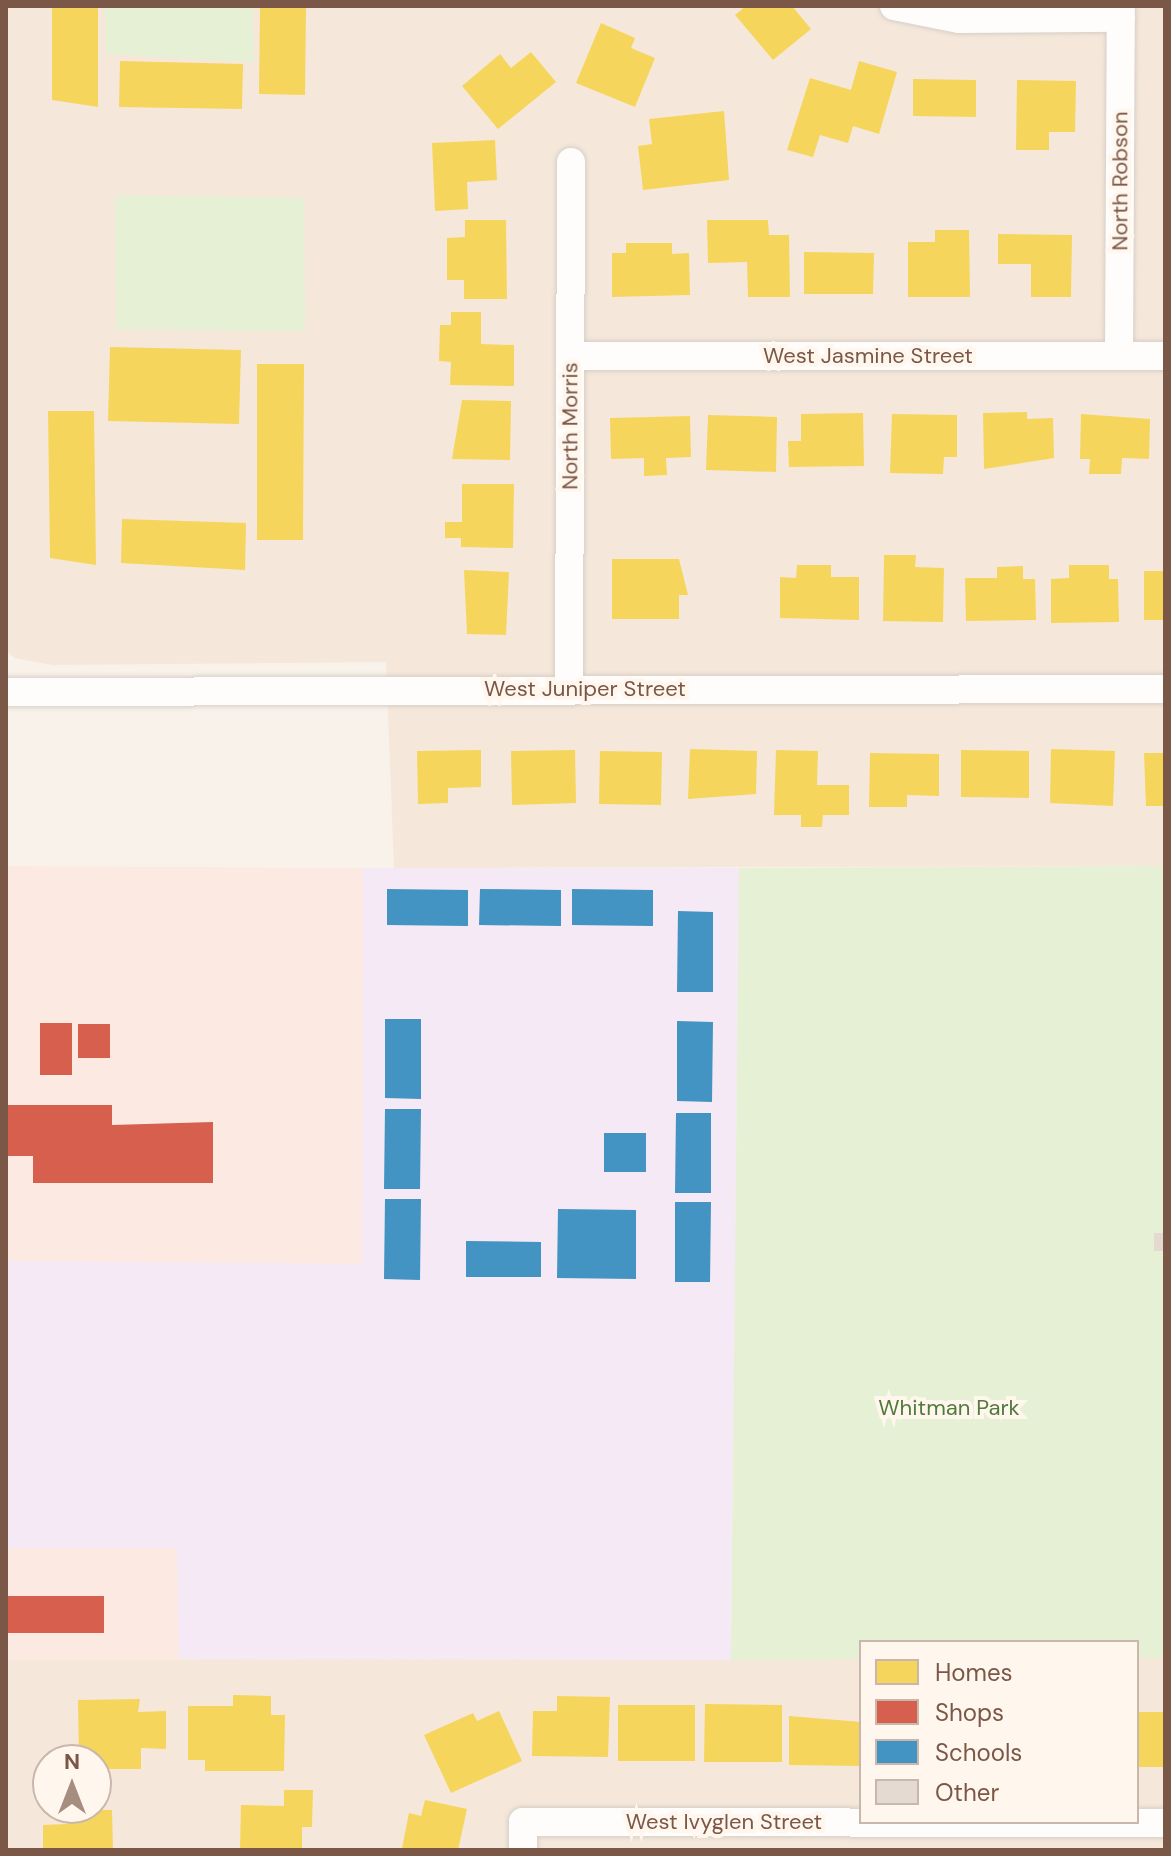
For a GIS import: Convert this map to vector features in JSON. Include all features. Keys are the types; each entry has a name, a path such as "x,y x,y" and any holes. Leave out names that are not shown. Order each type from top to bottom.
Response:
{"street":[{"path":"894,6 959,19 1121,12"},
{"name":"North Robson","path":"1119,356 1121,12"},
{"name":"North Morris","path":"569,689 571,162"},
{"name":"West Jasmine Street","path":"571,356 1165,356"},
{"name":"West Juniper Street","path":"6,692 1165,689"},
{"name":"West Ivyglen Street","path":"1139,1824 1165,1823"},
{"name":"West Ivyglen Street","path":"523,1836 1116,1824"}],"shaded area":[{"path":"7,6 1165,6 1165,866 394,868 386,662 52,665 15,658 6,651"},
{"path":"6,866 363,868 362,1264 6,1261"},
{"path":"363,868 739,868 731,1660 179,1659 177,1548 6,1548 6,1261 362,1264"},
{"path":"6,1548 178,1548 179,1659 6,1660"},
{"path":"1165,1656 1165,1850 6,1850 6,1660 859,1657 859,1824 1139,1824 1139,1657"}],"green space":[{"path":"105,6 253,6 254,62 107,54"},
{"path":"115,195 304,198 305,331 116,329"},
{"name":"Whitman Park","path":"1165,866 1165,1658 1139,1658 1139,1640 859,1640 859,1659 731,1660 739,868"}],"building: Homes":[{"path":"52,6 98,6 98,107 52,100"},
{"path":"260,6 306,6 305,95 259,94"},
{"path":"746,6 792,6 811,29 773,60 735,15"},
{"path":"601,23 635,38 631,48 655,58 635,107 576,83"},
{"path":"531,52 556,82 498,129 462,86 500,54 511,68"},
{"path":"120,61 243,64 242,109 119,107"},
{"path":"859,61 897,72 879,134 853,126 848,143 820,135 813,157 787,150 810,78 851,90"},
{"path":"913,79 976,80 976,117 913,116"},
{"path":"1017,80 1076,81 1075,132 1049,132 1049,150 1016,150"},
{"path":"724,111 729,180 643,190 638,146 652,144 649,119"},
{"path":"495,140 497,180 467,182 468,209 435,211 432,143"},
{"path":"465,220 506,220 507,299 464,299 464,280 447,280 447,238 465,237"},
{"path":"707,220 768,220 769,235 789,235 790,297 748,297 747,262 708,263"},
{"path":"935,230 969,230 970,297 908,297 908,242 935,242"},
{"path":"998,234 1072,235 1071,297 1031,297 1031,264 998,264"},
{"path":"626,243 672,243 672,254 689,253 690,295 612,297 612,253 626,253"},
{"path":"804,252 874,253 873,294 804,294"},
{"path":"451,312 481,312 481,344 514,345 514,386 450,385 451,362 439,361 440,325 451,325"},
{"path":"110,347 241,350 239,424 108,421"},
{"path":"257,364 304,364 303,540 257,540"},
{"path":"462,400 511,401 510,460 452,459"},
{"path":"48,411 94,411 96,565 50,558"},
{"path":"1027,412 1027,419 1053,418 1054,458 984,469 983,413"},
{"path":"863,413 864,466 789,467 788,441 801,441 801,414"},
{"path":"892,414 957,415 957,457 944,457 943,474 890,473"},
{"path":"1081,414 1150,419 1149,459 1122,458 1121,474 1089,474 1090,459 1080,459"},
{"path":"708,415 777,417 776,472 706,470"},
{"path":"690,416 691,457 666,458 667,475 644,476 644,458 611,459 610,418"},
{"path":"462,484 514,484 513,548 461,547 461,538 445,538 445,522 462,522"},
{"path":"122,519 246,523 245,570 121,563"},
{"path":"884,555 916,555 915,567 944,568 943,622 883,621"},
{"path":"612,559 679,559 688,595 679,595 679,619 612,619"},
{"path":"797,565 831,565 831,577 859,577 859,620 780,618 780,577 796,578"},
{"path":"1069,565 1109,565 1109,579 1118,579 1119,622 1051,623 1051,579 1069,578"},
{"path":"1023,566 1023,579 1035,579 1036,620 966,621 965,578 997,578 997,567"},
{"path":"464,570 509,572 506,635 467,634"},
{"path":"1144,571 1165,571 1165,620 1144,620"},
{"path":"690,749 757,751 756,794 688,799"},
{"path":"1051,749 1115,751 1113,806 1050,803"},
{"path":"481,750 481,787 448,788 448,803 418,804 417,751"},
{"path":"575,750 576,803 512,805 511,751"},
{"path":"776,750 818,751 817,785 849,785 849,815 823,815 822,827 801,827 801,815 774,815"},
{"path":"961,750 1029,751 1029,798 961,797"},
{"path":"600,751 662,752 661,805 599,804"},
{"path":"870,753 939,754 939,796 907,795 907,807 869,807"},
{"path":"1144,753 1165,753 1165,806 1146,806"},
{"path":"233,1695 271,1696 271,1715 285,1715 284,1771 205,1771 205,1760 188,1760 188,1706 233,1706"},
{"path":"557,1696 610,1697 608,1757 532,1756 533,1711 557,1711"},
{"path":"140,1699 138,1712 166,1711 166,1749 141,1748 141,1769 112,1769 112,1744 79,1744 78,1700"},
{"path":"705,1704 782,1705 782,1762 704,1762"},
{"path":"618,1705 695,1705 695,1761 618,1761"},
{"path":"499,1711 522,1761 451,1793 424,1735 473,1713 477,1721"},
{"path":"1139,1712 1165,1712 1165,1767 1139,1767"},
{"path":"789,1716 859,1722 859,1766 789,1765"},
{"path":"284,1790 313,1790 312,1827 302,1827 302,1850 240,1850 241,1805 284,1806"},
{"path":"425,1800 467,1809 458,1850 402,1848 409,1813 421,1816"},
{"path":"112,1810 113,1850 43,1850 43,1825 112,1824"}],"building: Shops":[{"path":"40,1023 72,1023 72,1075 40,1075"},
{"path":"78,1024 110,1024 110,1058 78,1058"},
{"path":"6,1105 112,1105 112,1125 213,1122 213,1183 33,1183 33,1156 6,1156"},
{"path":"6,1596 104,1596 104,1633 6,1633"}],"building: Schools":[{"path":"387,889 468,890 468,926 387,925"},
{"path":"480,889 561,890 561,926 479,925"},
{"path":"572,889 653,890 653,926 572,925"},
{"path":"678,911 713,912 713,992 677,992"},
{"path":"385,1019 421,1019 421,1099 385,1098"},
{"path":"677,1021 713,1022 712,1102 677,1101"},
{"path":"385,1109 421,1109 420,1189 384,1189"},
{"path":"676,1113 711,1113 711,1193 675,1193"},
{"path":"604,1133 646,1133 646,1172 604,1172"},
{"path":"385,1199 421,1199 420,1280 384,1279"},
{"path":"675,1202 711,1202 710,1282 675,1282"},
{"path":"558,1209 636,1210 636,1279 557,1278"},
{"path":"466,1241 541,1242 541,1277 466,1277"}],"building: Other":[{"path":"1154,1233 1165,1233 1165,1251 1154,1251"}]}
